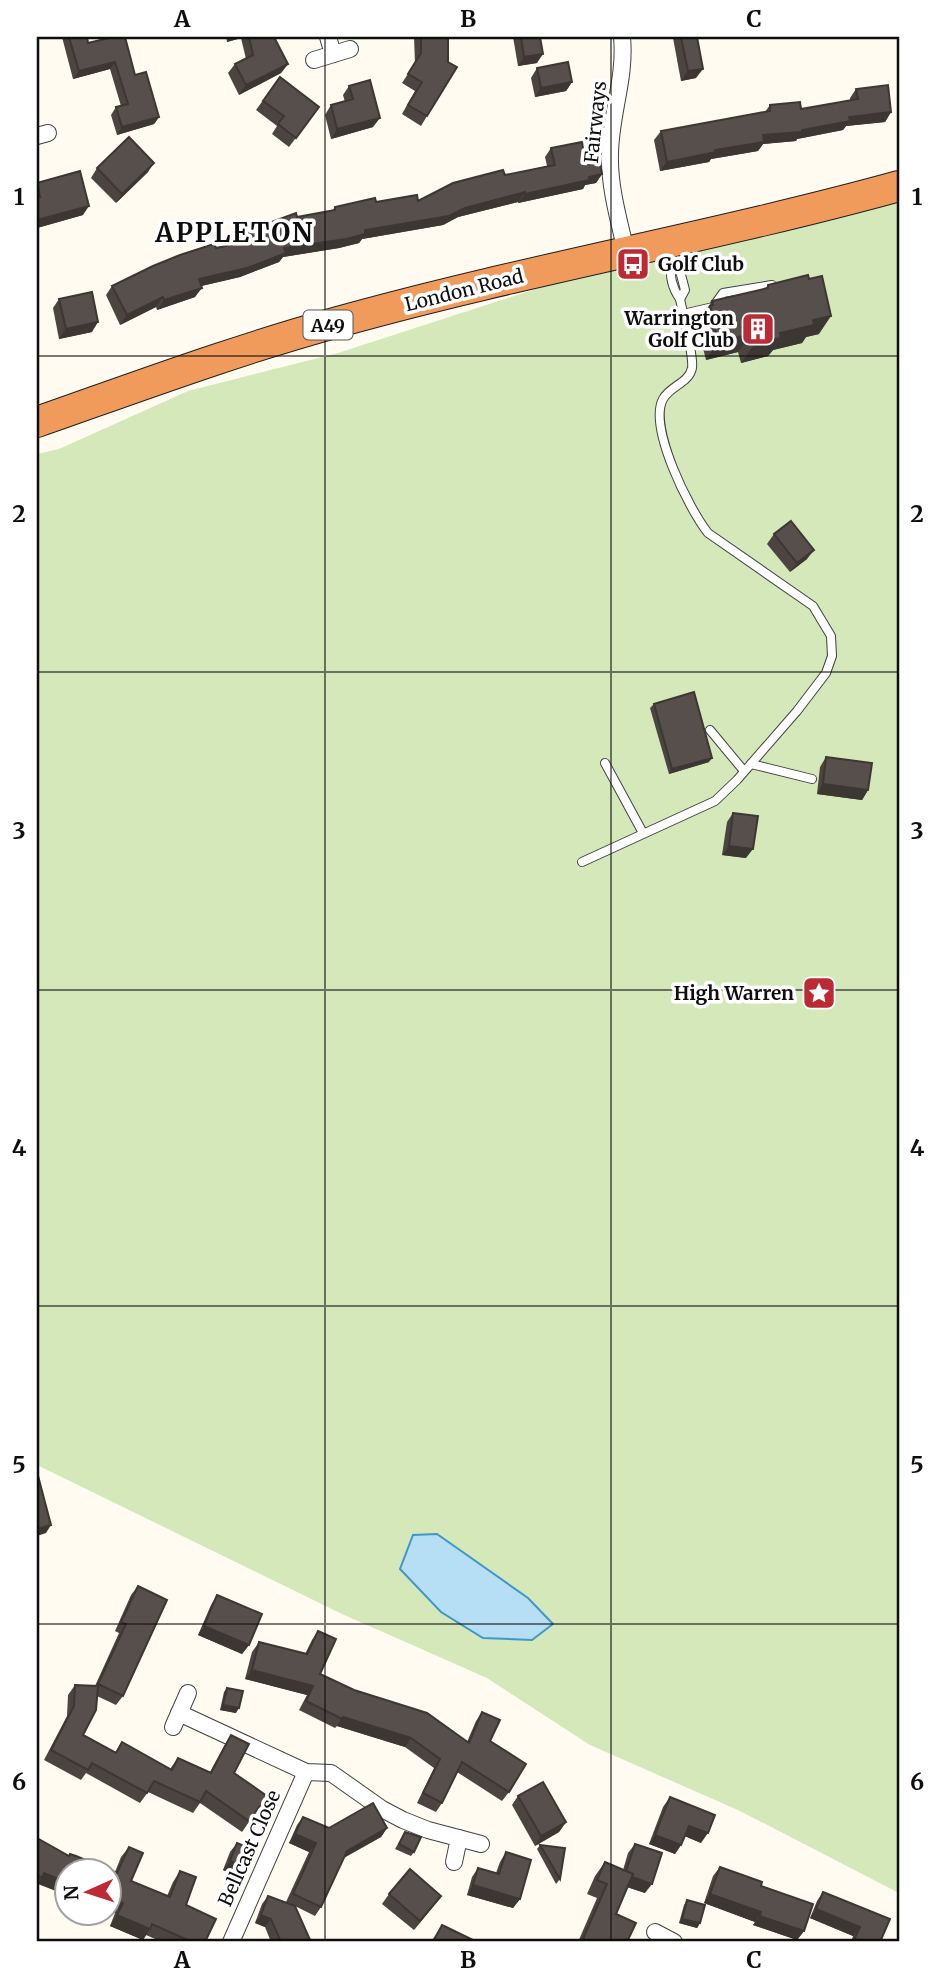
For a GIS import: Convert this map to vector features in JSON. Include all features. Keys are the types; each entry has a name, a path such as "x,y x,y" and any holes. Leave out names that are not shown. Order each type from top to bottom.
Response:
{"highway":[{"name":"London Road","path":"37,422 230,355 338,322 458,290 626,251 670,252 772,218 899,186"}],"street":[{"path":"328,37 332,54"},
{"name":"Fairways","path":"622,37 620,89 610,155 612,180 626,251"},
{"path":"314,60 350,49"},
{"path":"188,1693 176,1720 306,1772 331,1773 403,1821 481,1844"},
{"name":"Bellcast Close","path":"231,1942 306,1772"},
{"path":"454,1862 459,1838"},
{"path":"654,1932 674,1942"}],"lane":[{"path":"582,862 715,801 748,768 797,711 826,673 832,656 831,636 813,606 708,533 695,516 675,475 658,416 664,395 688,377 693,366 680,299 674,291 670,252"},
{"path":"683,314 713,307 723,293 772,285"},
{"path":"710,730 748,768 812,779"},
{"path":"605,763 643,833"}],"green space":[{"name":"Warrington Golf Club","path":"899,180 899,1893 740,1811 590,1745 487,1678 342,1614 37,1465 37,454 59,449 188,391 338,353 696,237"}],"water":[{"path":"437,1534 528,1598 553,1624 532,1640 483,1638 441,1612 400,1569 413,1535"}],"building":[{"path":"69,37 87,37 88,43 125,37 135,75 146,72 159,117 122,127 116,107 128,104 115,62 79,71"},
{"path":"249,37 274,37 288,64 246,85 235,64 253,55"},
{"path":"421,37 448,37 448,62 457,67 427,116 408,105 422,82 408,74 421,53"},
{"path":"521,37 540,37 543,54 524,57"},
{"path":"681,37 697,37 703,69 688,71"},
{"path":"568,62 572,82 541,88 537,68"},
{"path":"280,77 319,107 296,138 278,124 284,116 263,101"},
{"path":"370,80 380,118 337,129 331,105 353,99 349,86"},
{"path":"888,85 891,112 849,117 850,121 802,132 763,135 764,142 667,162 661,131 770,111 770,105 800,102 801,109 858,99 856,89"},
{"path":"129,137 154,163 122,194 97,168"},
{"path":"582,142 584,155 598,153 602,174 589,177 589,180 525,192 465,208 449,216 365,230 365,234 346,239 284,248 286,253 247,268 199,279 202,288 164,300 163,297 127,315 112,286 180,255 214,244 216,248 253,240 249,230 296,213 297,217 335,210 335,207 375,198 376,202 417,195 418,201 453,183 503,170 505,175 555,165 551,148"},
{"path":"80,171 89,206 37,220 37,197 40,197 37,183"},
{"path":"808,275 809,279 822,276 831,316 813,320 814,325 780,333 781,338 754,345 751,334 718,342 710,306 713,305 712,301"},
{"path":"92,292 98,322 66,329 59,299"},
{"path":"791,521 814,550 797,563 774,534"},
{"path":"694,692 712,758 672,769 654,704"},
{"path":"826,757 872,763 868,790 823,784"},
{"path":"733,813 758,816 753,849 729,846"},
{"path":"37,1472 51,1525 37,1529"},
{"path":"138,1586 167,1600 123,1696 98,1684 126,1624 121,1622"},
{"path":"217,1595 262,1614 249,1645 204,1626"},
{"path":"318,1631 336,1639 320,1674 354,1690 427,1713 469,1743 482,1712 500,1720 490,1741 526,1764 509,1792 462,1762 442,1803 423,1793 440,1759 411,1738 343,1717 342,1719 306,1701 313,1686 252,1670 259,1642 307,1654"},
{"path":"75,1685 98,1686 96,1710 83,1735 116,1753 122,1742 172,1770 178,1758 211,1773 231,1735 249,1744 234,1773 267,1796 249,1821 206,1791 200,1802 154,1781 147,1793 92,1763 88,1770 51,1750 74,1706"},
{"path":"227,1688 243,1691 239,1708 223,1705"},
{"path":"543,1782 566,1822 541,1836 518,1796"},
{"path":"670,1797 715,1815 708,1833 689,1826 681,1845 655,1835"},
{"path":"373,1803 387,1828 347,1851 321,1907 293,1894 316,1843 295,1834 303,1817 329,1828"},
{"path":"405,1832 421,1837 414,1852 399,1844"},
{"path":"37,1838 69,1856 52,1856 52,1876 44,1873 42,1878 37,1875"},
{"path":"237,1843 256,1851 249,1869 230,1861"},
{"path":"635,1844 662,1853 652,1884 632,1877 633,1874 626,1871"},
{"path":"540,1845 565,1848 560,1879"},
{"path":"129,1847 143,1853 131,1881 170,1897 180,1871 196,1877 186,1905 216,1919 205,1942 192,1942 152,1924 150,1929 122,1917 122,1862"},
{"path":"506,1852 531,1860 520,1899 473,1885 478,1868 499,1874"},
{"path":"605,1862 633,1874 616,1914 636,1923 627,1942 590,1942 583,1939 607,1884 597,1880"},
{"path":"720,1867 762,1882 761,1886 813,1904 804,1931 760,1916 761,1912 710,1894"},
{"path":"410,1869 441,1896 420,1921 389,1894"},
{"path":"823,1892 890,1919 880,1942 853,1942 860,1927 816,1909"},
{"path":"268,1896 295,1906 311,1942 281,1942 271,1919 261,1915"},
{"path":"687,1900 705,1905 700,1923 682,1919"},
{"path":"442,1925 477,1942 433,1942"}],"place":[{"name":"Golf Club","path":"633,264"},
{"name":"Warrington Golf Club","path":"758,329"},
{"name":"High Warren","path":"819,993"}],"district":[{"name":"APPLETON","path":"235,232"}]}
